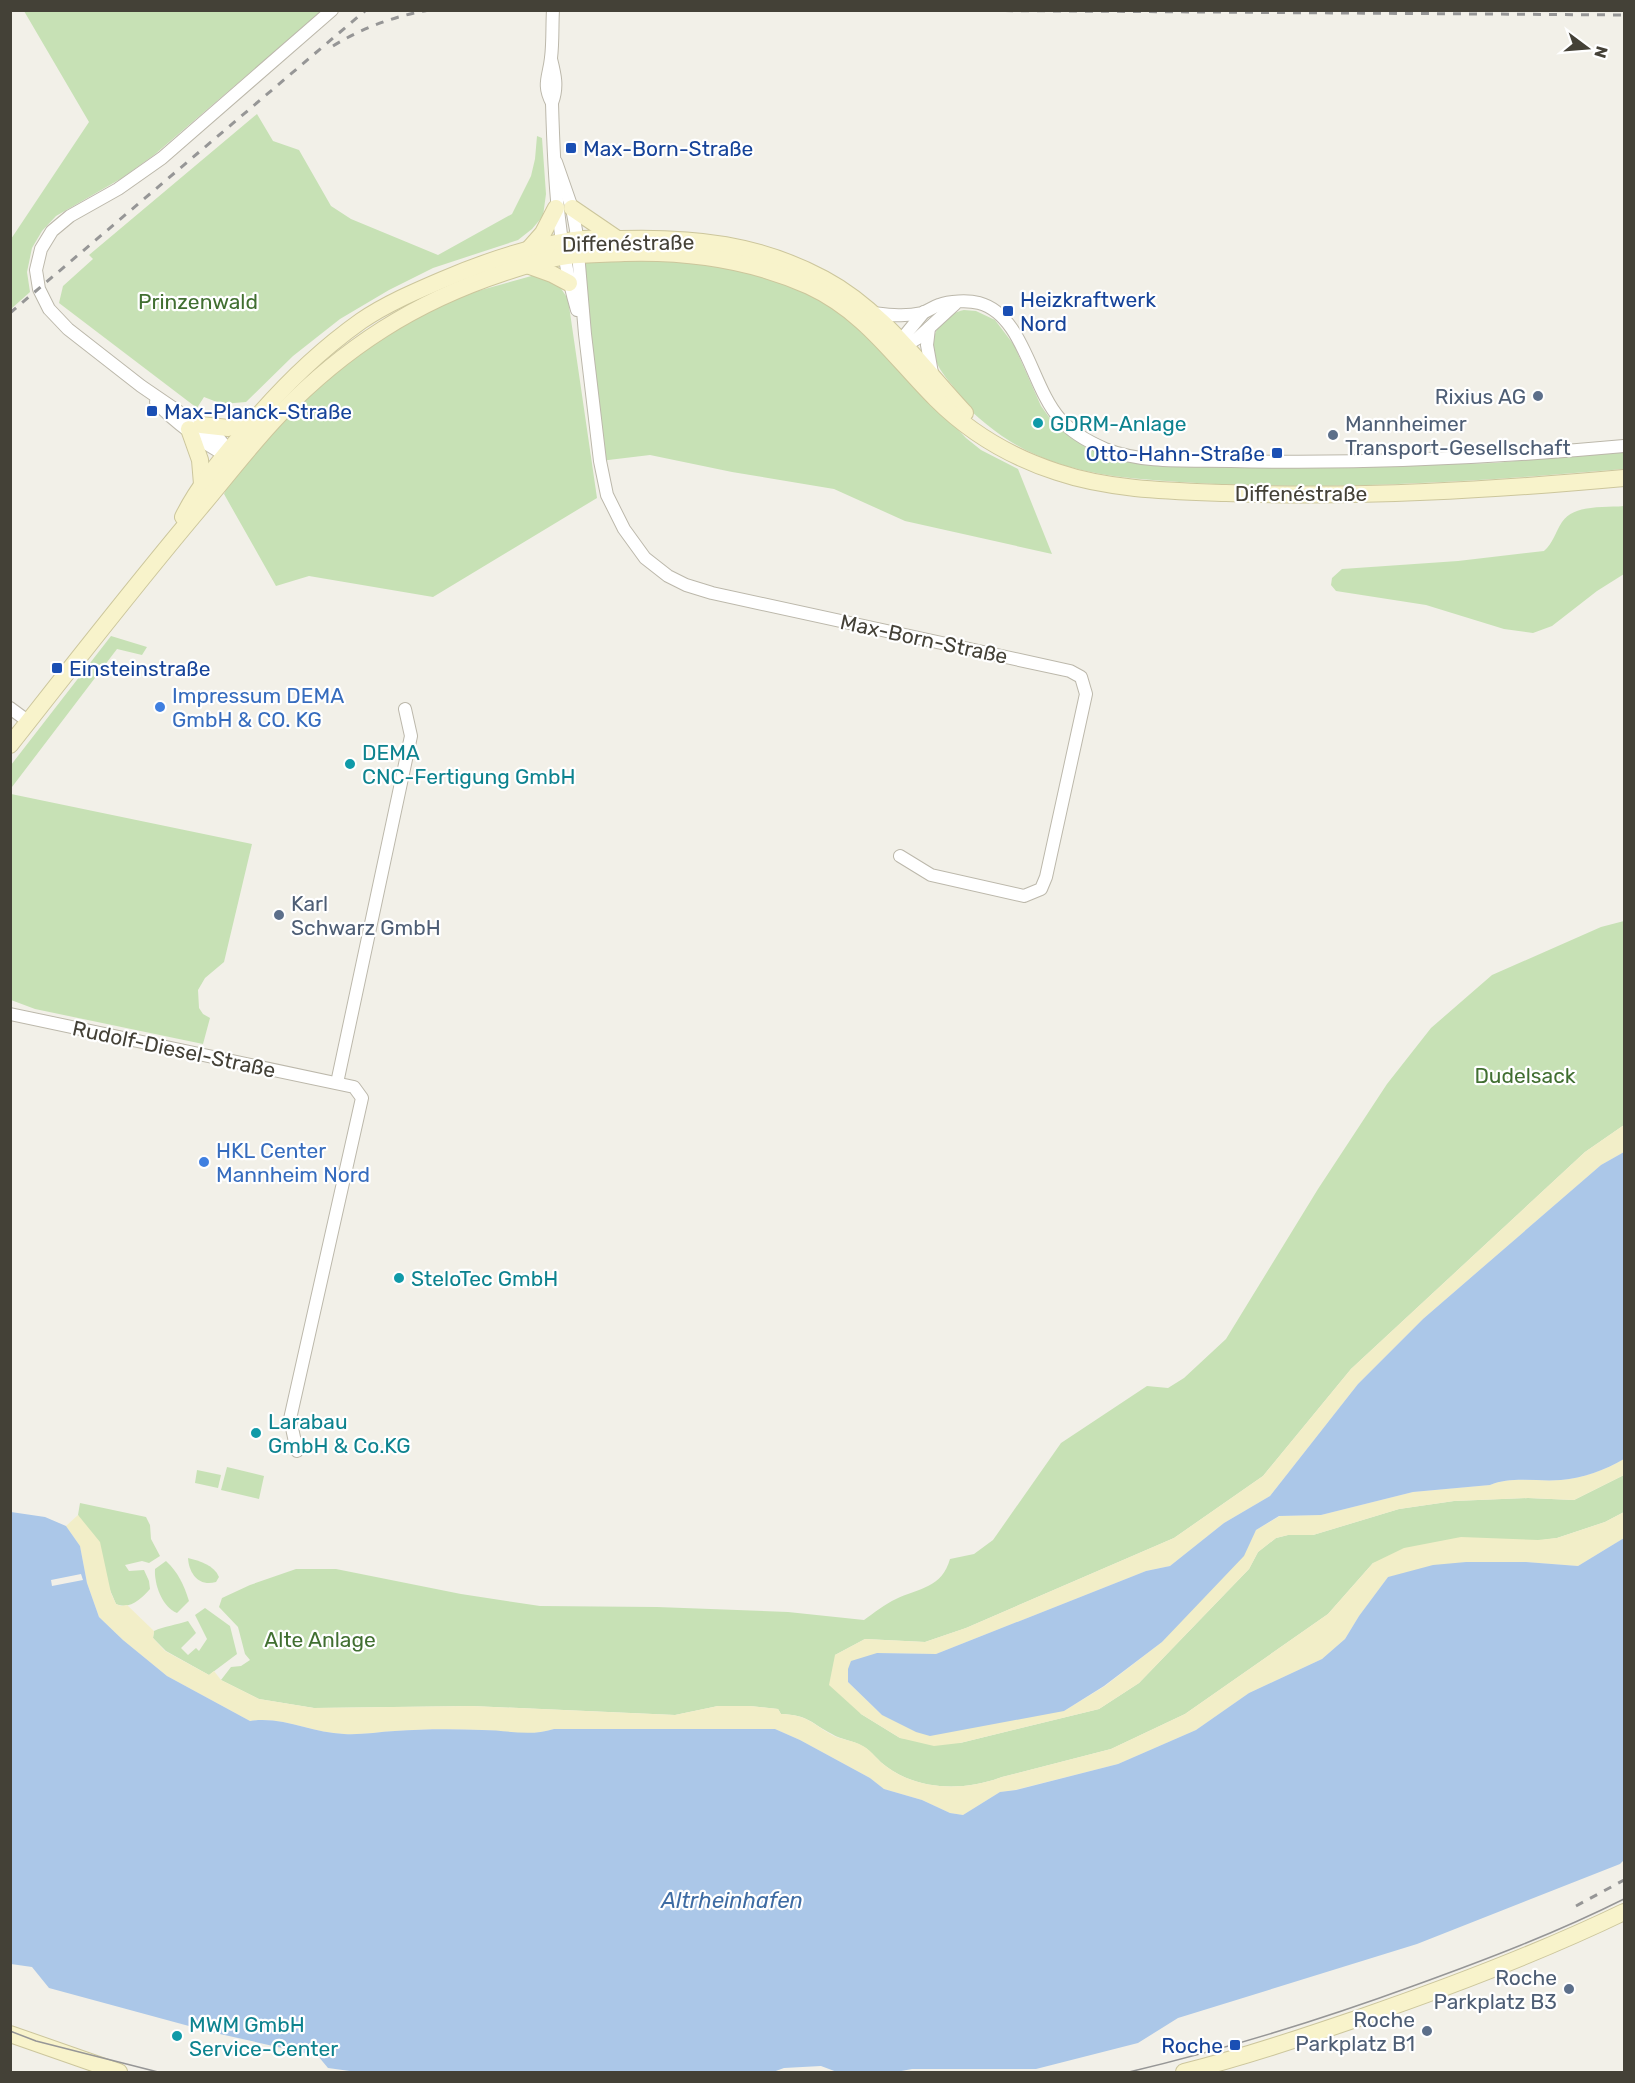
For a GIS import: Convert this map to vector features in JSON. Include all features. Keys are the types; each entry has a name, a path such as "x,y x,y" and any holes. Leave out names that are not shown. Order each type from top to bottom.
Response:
{"main road":[{"path":"569,283 527,258 543,233 564,208 617,239"},
{"name":"Diffenéstraße","path":"10,745 171,541 251,423 327,346 363,320 409,294 477,265 527,258 617,239 679,238 716,243 761,252 822,278 845,290 873,313 900,346 938,401 970,429 1022,459 1058,473 1094,482 1191,492 1322,495 1477,490 1624,478"},
{"name":"Diffenéstraße","path":"570,248 714,258 758,267 798,281 832,298 900,346 933,377 987,438"},
{"name":"Diffenéstraße","path":"171,541 202,484 323,372 368,337 417,308 527,258"},
{"path":"202,484 195,427 228,428 251,423"},
{"path":"1184,2073 1294,2040 1439,1990 1556,1945 1624,1912"},
{"path":"10,2034 119,2073"}],"street":[{"path":"230,456 212,448 195,427 163,410 141,386 68,329 49,309 39,289 36,270 41,249 52,231 70,216 118,189 162,158 332,10"},
{"path":"553,10 551,59 556,92 552,103 556,162 570,248"},
{"name":"Max-Born-Straße","path":"570,248 569,283 585,334"},
{"name":"Max-Born-Straße","path":"570,248 585,334 600,461 607,495 629,537 641,554 660,572 686,585 712,593 1070,670 1081,677 1086,694 1046,877 1041,889 1024,896 930,875 900,856"},
{"path":"873,313 897,316 924,312 940,304 969,301 981,303 1003,318 1016,335 1043,396 1060,419 1081,437 1105,449 1133,456 1240,461 1389,461 1472,458 1624,446"},
{"path":"900,346 928,328 956,303"},
{"path":"900,346 924,312"},
{"path":"928,328 928,358 933,377"},
{"path":"10,708 29,722"},
{"path":"338,1083 411,736 405,709"},
{"name":"Rudolf-Diesel-Straße","path":"10,1014 338,1083 354,1087 362,1098 290,1419 297,1451"}],"green space":[{"path":"24,11 322,11 154,155 122,178 56,216 42,231 32,248 27,272 30,292 11,309 11,239 89,122"},
{"name":"Prinzenwald","path":"257,114 273,141 299,150 331,206 351,219 438,255 512,214 531,176 537,136 542,138 546,194 543,216 518,240 433,268 389,290 340,319 293,356 246,402 222,404 204,397 197,408 59,303 63,286 93,259 89,255"},
{"path":"648,252 763,275 810,294 852,319 966,438 981,450 1018,469 1052,554 905,521 834,489 732,472 650,455 600,461 577,256"},
{"path":"535,275 560,287 568,299 597,498 433,597 309,576 276,586 224,494 229,482 268,435 346,360 442,301"},
{"path":"964,310 976,311 995,320 1014,345 1041,406 1054,424 1088,449 1104,454 1198,466 1305,468 1494,463 1624,451 1624,469 1410,484 1304,486 1162,481 1126,478 1074,468 1042,457 1015,444 991,428 956,396 958,393 936,361 933,344 942,322"},
{"path":"1624,506 1624,574 1597,591 1552,626 1533,633 1504,629 1426,605 1336,591 1331,585 1332,578 1342,569 1458,561 1544,551 1562,522 1574,512 1590,508"},
{"path":"111,636 147,647 142,655 117,649 12,787 11,765"},
{"path":"11,794 252,844 224,962 205,978 198,990 199,1008 210,1018 203,1044 35,1009 11,1000"},
{"path":"1624,921 1624,1125 1585,1152 1351,1369 1263,1476 1174,1538 966,1628 925,1642 865,1639 835,1655 861,1714 900,1738 960,1743 1099,1709 1139,1683 1249,1569 1258,1552 1276,1538 1288,1535 1313,1535 1399,1509 1454,1501 1528,1498 1574,1500 1624,1475 1624,1512 1605,1522 1557,1538 1373,1563 1328,1614 1185,1714 1111,1749 973,1785 943,1786 914,1781 887,1767 858,1744 836,1736 809,1720 781,1714 778,1709 718,1706 675,1715 472,1706 314,1708 259,1699 221,1680 231,1667 241,1666 250,1660 245,1654 238,1627 219,1607 222,1598 250,1585 296,1569 336,1569 461,1594 540,1606 657,1607 788,1612 864,1620 892,1601 929,1586 941,1576 950,1559 974,1554 993,1540 1061,1443 1147,1386 1168,1388 1184,1378 1226,1339 1318,1189 1387,1084 1431,1028 1492,975 1601,927"},
{"path":"227,1467 264,1476 259,1499 221,1490"},
{"path":"197,1470 221,1475 218,1488 195,1483"},
{"path":"80,1503 146,1517 150,1525 151,1539 160,1556 149,1563 142,1561 125,1565 129,1571 144,1570 149,1581 150,1589 131,1605 116,1604 78,1515"},
{"path":"188,1558 214,1569 219,1577 216,1582 205,1583 196,1578 190,1569"},
{"path":"166,1561 180,1579 189,1601 177,1613 163,1600 156,1581 155,1569"},
{"path":"205,1608 230,1626 237,1654 209,1675 166,1651 153,1638 154,1631 188,1621 196,1633 181,1648 188,1655 196,1648 199,1651 207,1639 195,1615"}],"sand":[{"path":"1624,1125 1624,1152 1601,1165 1423,1319 1358,1384 1270,1496 1224,1523 1170,1566 1146,1571 936,1654 877,1653 848,1682 882,1715 1064,1711 1105,1686 1162,1642 1250,1541 1256,1530 1280,1516 1321,1515 1413,1492 1490,1485 1507,1481 1569,1479 1594,1473 1624,1459 1624,1475 1574,1500 1528,1498 1454,1501 1399,1509 1313,1535 1288,1535 1276,1538 1258,1552 1249,1569 1139,1683 1099,1709 960,1743 934,1746 900,1738 861,1714 829,1685 835,1655 865,1639 925,1642 966,1628 1174,1538 1263,1476 1351,1369 1585,1152"},
{"path":"1624,1512 1624,1538 1578,1566 1526,1562 1466,1562 1388,1577 1345,1639 1322,1659 1249,1693 1196,1730 1118,1764 1000,1792 963,1815 950,1813 922,1800 884,1789 870,1778 775,1729 554,1729 527,1733 438,1729 350,1734 320,1731 274,1721 250,1721 167,1676 99,1617 87,1583 80,1546 66,1526 78,1515 100,1542 111,1593 116,1604 127,1605 154,1631 153,1638 165,1651 209,1675 214,1671 221,1680 259,1699 314,1708 472,1706 675,1715 718,1706 778,1709 781,1714 809,1720 836,1737 863,1746 884,1765 914,1781 958,1786 988,1782 1111,1749 1185,1714 1328,1614 1373,1563 1404,1548 1461,1537 1538,1540 1557,1538 1605,1522"}],"water":[{"path":"1624,1152 1624,1459 1594,1473 1569,1479 1507,1481 1490,1485 1413,1492 1321,1515 1279,1516 1256,1530 1244,1556 1162,1642 1104,1686 1064,1711 930,1736 916,1732 882,1715 848,1682 848,1669 851,1661 877,1653 936,1654 1146,1571 1170,1566 1224,1523 1270,1496 1358,1384 1423,1319 1601,1165"},
{"name":"Altrheinhafen","path":"11,1512 45,1517 66,1526 80,1546 87,1583 99,1617 167,1676 250,1721 274,1721 320,1731 350,1734 438,1729 527,1733 554,1729 775,1729 870,1778 884,1789 922,1800 950,1813 963,1815 1000,1792 1118,1764 1196,1730 1249,1693 1322,1659 1345,1639 1388,1577 1433,1565 1466,1562 1526,1562 1578,1566 1624,1538 1624,1860 1620,1864 1417,1944 1178,2018 1138,2043 1036,2069 912,2069 896,2072 837,2072 821,2066 784,2068 773,2072 357,2072 328,2068 318,2056 211,2032 49,1988 32,1967 11,1964"}],"pier":[{"path":"81,1574 83,1580 52,1586 51,1580"}],"tram line":[{"path":"1129,2072 1237,2044 1378,1999 1520,1946 1624,1899"},
{"path":"10,2031 36,2041 158,2072"}],"railway":[{"path":"10,313 366,10"},
{"path":"333,46 379,24 429,10"},
{"path":"925,10 1624,15"},
{"path":"1576,1906 1624,1880"}],"place":[{"name":"Max-Born-Straße","path":"571,148"},
{"name":"Heizkraftwerk Nord","path":"1008,311"},
{"name":"Rixius AG","path":"1538,396"},
{"name":"Max-Planck-Straße","path":"152,411"},
{"name":"GDRM-Anlage","path":"1038,423"},
{"name":"Mannheimer Transport-Gesellschaft","path":"1333,435"},
{"name":"Otto-Hahn-Straße","path":"1277,453"},
{"name":"Einsteinstraße","path":"57,668"},
{"name":"Impressum DEMA GmbH & CO. KG","path":"160,707"},
{"name":"DEMA CNC-Fertigung GmbH","path":"350,764"},
{"name":"Karl Schwarz GmbH","path":"279,915"},
{"name":"HKL Center Mannheim Nord","path":"204,1162"},
{"name":"SteloTec GmbH","path":"399,1278"},
{"name":"Larabau GmbH & Co.KG","path":"256,1433"},
{"name":"Roche Parkplatz B3","path":"1569,1989"},
{"name":"Roche Parkplatz B1","path":"1427,2031"},
{"name":"MWM GmbH Service-Center","path":"177,2036"},
{"name":"Roche","path":"1235,2045"}],"park label":[{"name":"Dudelsack","path":"1525,1075"},
{"name":"Alte Anlage","path":"320,1639"}]}
